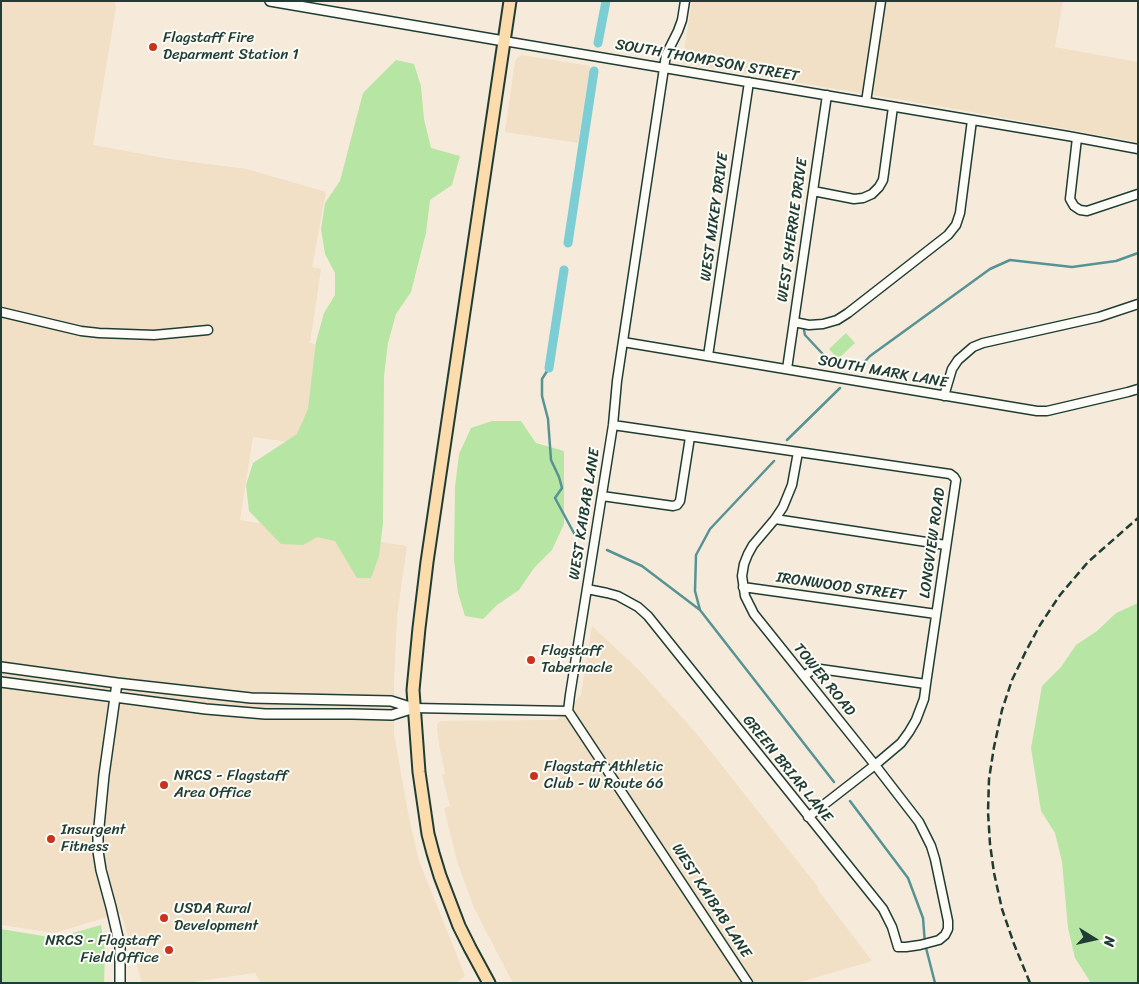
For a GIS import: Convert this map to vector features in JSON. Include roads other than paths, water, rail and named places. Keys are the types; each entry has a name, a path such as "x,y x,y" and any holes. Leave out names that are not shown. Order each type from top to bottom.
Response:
{"main road":[{"path":"487,982 459,926 432,853 419,772 414,690 427,562 510,1"}],"street":[{"name":"SOUTH THOMPSON STREET","path":"270,1 1078,138 1138,150"},
{"name":"WEST KAIBAB LANE","path":"685,1 678,31 666,55 617,381 613,425 568,711 748,983"},
{"path":"866,102 882,1"},
{"name":"WEST MIKEY DRIVE","path":"708,356 749,82"},
{"name":"WEST SHERRIE DRIVE","path":"787,369 827,96"},
{"path":"813,192 854,199 872,194 879,187 883,180 893,107"},
{"path":"794,322 809,325 823,324 836,320 848,313 948,235 956,225 960,213 972,120"},
{"path":"1078,138 1070,199 1074,206 1080,210 1087,211 1138,194"},
{"path":"944,396 952,369 958,360 973,347 1099,317 1138,304"},
{"path":"1,312 99,334 154,335 208,330"},
{"name":"SOUTH MARK LANE","path":"623,342 1037,411 1046,411 1138,389"},
{"name":"LONGVIEW ROAD","path":"613,425 950,474 956,480 921,709 909,732 900,743 808,817"},
{"path":"602,496 673,506 678,505 690,436"},
{"name":"TOWER ROAD","path":"798,452 792,485 783,507 753,545 744,564 743,587 748,605 913,812 926,834 935,858 948,921"},
{"path":"775,519 946,545"},
{"name":"IRONWOOD STREET","path":"743,587 936,614"},
{"name":"GREEN BRIAR LANE","path":"587,589 618,596 638,607 648,616 883,909 892,927 898,946 920,945 939,940 945,936 948,929 948,921"},
{"path":"1,667 117,683 251,698 391,701 414,708 568,711"},
{"path":"804,676 811,671 820,669 926,684"},
{"path":"1,682 265,714 392,715 414,708"},
{"path":"117,683 100,805 98,851 100,870 120,946 120,983"}],"waterway":[{"path":"598,43 606,1"},
{"path":"568,243 594,71"},
{"path":"856,371 870,356 990,269 1010,260 1072,267 1116,261 1138,253"},
{"path":"549,368 564,270"},
{"path":"804,330 805,335 834,366"},
{"path":"549,368 542,379 542,396 548,419 551,460 562,488 555,498 575,535 580,539"},
{"path":"787,440 840,388"},
{"path":"774,461 710,529 696,555 695,591 700,610 834,782"},
{"path":"607,550 642,566 700,610"},
{"path":"850,801 908,878 923,918 925,944 935,983"}],"railway":[{"path":"1030,983 1002,909 990,844 988,812 989,779 1002,710 1012,680 1026,651 1040,625 1060,595 1088,562 1138,518"}],"place":[{"name":"Flagstaff Fire Deparment Station 1","path":"153,47"},
{"name":"Flagstaff Tabernacle","path":"531,660"},
{"name":"Flagstaff Athletic Club - W Route 66","path":"534,776"},
{"name":"NRCS - Flagstaff Area Office","path":"164,785"},
{"name":"Insurgent Fitness","path":"51,839"},
{"name":"USDA Rural Development","path":"164,918"},
{"name":"NRCS - Flagstaff Field Office","path":"169,950"}]}
